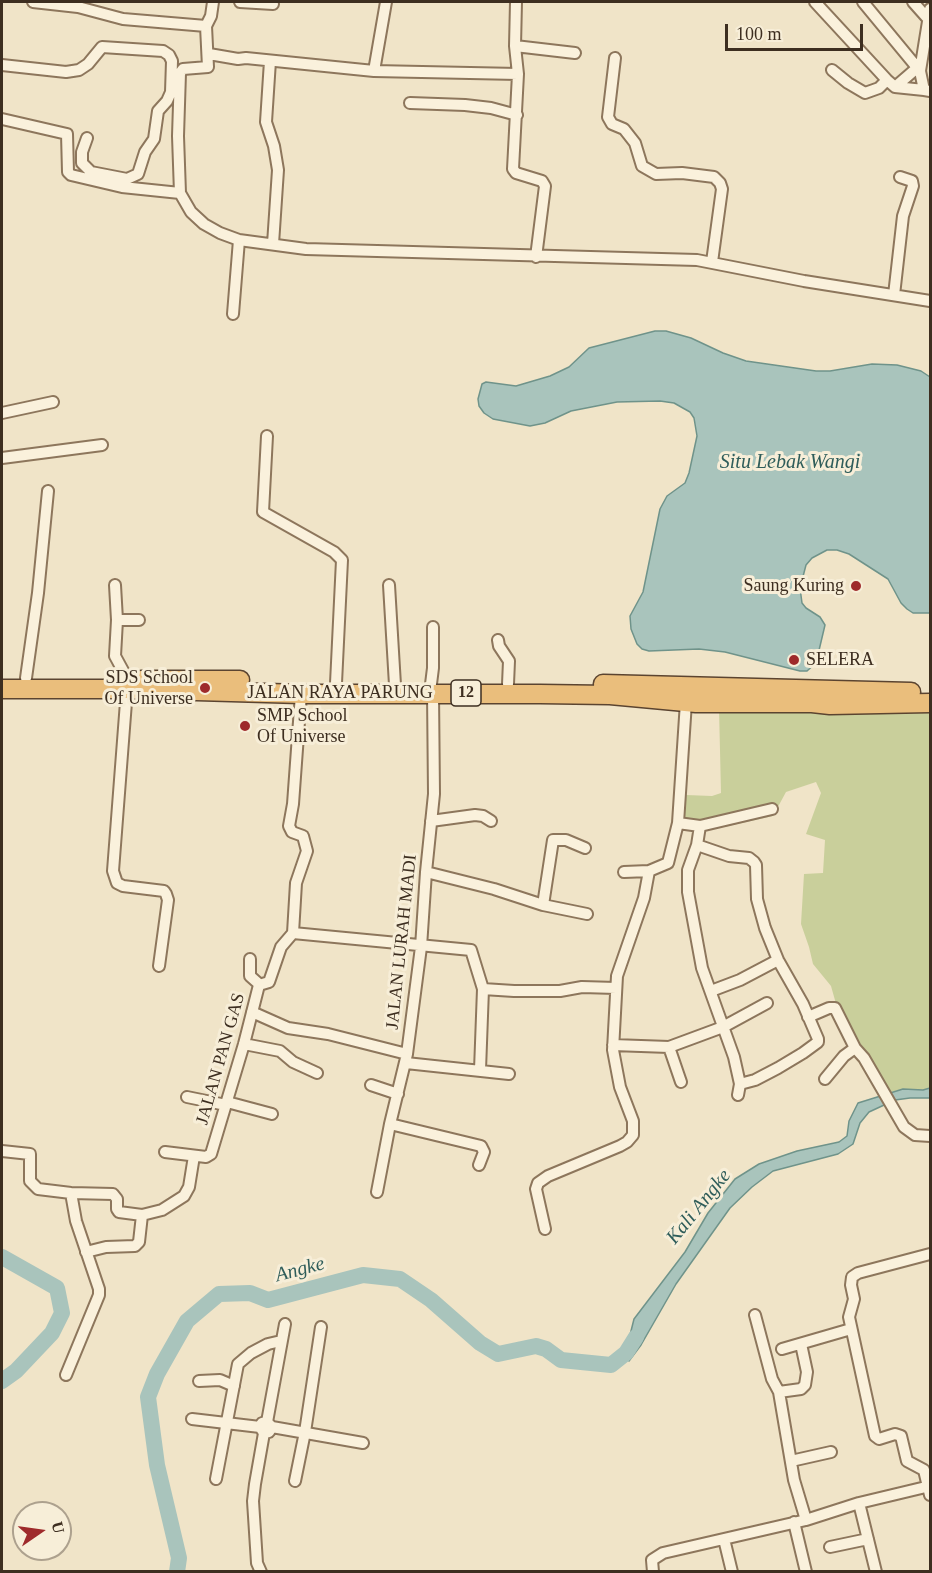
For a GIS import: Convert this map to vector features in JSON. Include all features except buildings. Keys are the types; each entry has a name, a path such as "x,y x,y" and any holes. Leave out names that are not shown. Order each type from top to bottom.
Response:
{"highway":[{"name":"JALAN RAYA PARUNG","path":"2,678 301,694 508,684 686,702 830,705 930,704"},
{"name":"JALAN RAYA PARUNG","path":"2,689 127,685 184,679 432,688 930,692"}],"street":[{"path":"33,2 78,7 123,19 206,26"},
{"path":"213,2 211,16 206,26 209,54 207,69 183,69 180,73 178,115 180,193 190,212 204,224 220,233 239,240 306,249 712,262 804,281 930,301"},
{"path":"240,2 273,4"},
{"path":"374,71 386,2"},
{"path":"516,2 515,46 518,74 513,169 516,173 542,181 546,186 536,257"},
{"path":"815,2 891,83 927,91"},
{"path":"863,2 919,70 927,91"},
{"path":"832,70 865,93 919,70 927,52 930,16 913,2"},
{"path":"515,46 575,53"},
{"path":"2,65 66,72 79,70 88,64 102,47 163,51 169,55 172,61 171,92 158,111 154,139 145,152 138,174 127,178 91,172 82,163 82,152 87,138"},
{"path":"209,54 238,59 374,71 518,74"},
{"path":"615,57 608,117 612,124 624,129 635,143 642,166 656,174 682,173 714,177 720,183 722,189 712,262"},
{"path":"270,61 266,122 274,146 278,170 273,244"},
{"path":"410,103 465,105 491,108 517,115"},
{"path":"2,119 67,134 68,172 71,175 122,187 180,193"},
{"path":"894,295 903,216 913,186 912,181 900,177"},
{"path":"233,314 239,240"},
{"path":"2,413 53,402"},
{"path":"267,436 263,512 334,552 342,560 336,683"},
{"path":"2,458 102,445"},
{"path":"26,678 38,593 48,491"},
{"path":"116,585 115,656 127,685 113,871 117,883 123,886 164,891 166,894 168,900 159,966"},
{"path":"389,585 395,685"},
{"path":"117,620 139,620"},
{"name":"JALAN LURAH MADI","path":"377,1192 406,1058 411,977 421,947 434,794 433,627"},
{"path":"498,640 499,646 509,661 508,684"},
{"name":"JALAN PAN GAS","path":"194,1156 212,1154 260,984 269,982 281,947 292,933 296,883 307,850 303,836 292,832 289,826 293,804 301,694"},
{"path":"624,873 649,871 668,863 678,823 686,702"},
{"path":"678,823 700,826 772,809"},
{"path":"431,821 475,814 491,822"},
{"path":"697,845 729,856 752,860 756,865 756,890 760,910 778,960 815,1030 818,1042 739,1089 735,1058 702,968 688,886 688,870 697,845 700,826"},
{"path":"543,904 553,840 566,840 585,848"},
{"path":"545,1228 536,1189 538,1183 548,1176 620,1146 633,1135 633,1121 620,1087 613,1045 616,988 622,963 647,890 649,871"},
{"path":"426,872 587,914"},
{"path":"292,933 471,950 483,988 480,1070"},
{"path":"250,959 250,976 260,984"},
{"path":"711,991 740,980 778,960"},
{"path":"483,988 514,992 560,991 582,987 616,988"},
{"path":"613,1045 669,1047 723,1027 766,1003"},
{"path":"808,1017 829,1008 835,1008 855,1048 864,1058 901,1122 915,1136 930,1136"},
{"path":"252,1012 288,1028 328,1034 406,1058 509,1074"},
{"path":"244,1044 280,1051 293,1062 317,1073"},
{"path":"669,1047 681,1082"},
{"path":"825,1079 838,1062 855,1048"},
{"path":"371,1086 398,1094"},
{"path":"187,1097 227,1103 272,1114"},
{"path":"390,1124 481,1146 484,1152 479,1165"},
{"path":"2,1151 30,1154 30,1181 38,1189 113,1194 117,1199 119,1212 142,1215 162,1210 184,1196 189,1187 194,1156 165,1152"},
{"path":"66,1375 99,1295 76,1221 71,1193"},
{"path":"86,1252 106,1247 135,1246 139,1242 142,1215"},
{"path":"653,1572 652,1560 663,1553 806,1520 860,1503 930,1489 924,1470 907,1461 902,1436 895,1434 879,1439 875,1436 849,1313 854,1299 852,1277 858,1273 930,1254"},
{"path":"755,1315 772,1380 778,1392 791,1461 806,1520"},
{"path":"261,1572 257,1563 253,1502 285,1324"},
{"path":"295,1481 321,1327"},
{"path":"782,1349 851,1329"},
{"path":"220,1380 251,1353 268,1344 281,1341"},
{"path":"778,1392 801,1389 805,1385 807,1372 801,1344"},
{"path":"216,1479 238,1364"},
{"path":"198,1380 220,1380 234,1386"},
{"path":"192,1419 305,1432 363,1443"},
{"path":"791,1461 831,1452"},
{"path":"860,1503 876,1572"},
{"path":"794,1522 806,1572"},
{"path":"724,1539 732,1572"},
{"path":"830,1547 868,1539"}],"green space":[{"path":"719,708 844,714 930,713 930,1088 903,1089 887,1093 838,1011 831,986 813,964 801,924 804,874 823,873 825,840 806,834 821,793 816,782 786,792 773,816 724,827 705,827 684,823 682,805 686,795 712,796 721,793"}],"water":[{"name":"Situ Lebak Wangi","path":"655,331 666,331 691,338 746,361 816,371 872,364 897,365 921,371 930,377 930,613 913,613 901,603 888,579 849,554 827,550 812,558 806,565 800,588 802,603 820,617 825,625 816,663 807,671 725,652 699,649 649,651 637,644 631,629 630,616 643,592 660,509 667,496 685,483 689,473 697,436 694,418 690,412 674,403 617,402 571,411 545,423 530,426 493,419 484,413 479,406 478,399 482,384 486,382 516,386 550,376 569,367 589,348"},
{"path":"930,1088 930,1098 895,1100 869,1112 860,1123 853,1144 838,1154 773,1171 752,1187 730,1208 676,1284 641,1345 629,1361 619,1353 629,1339 634,1319 685,1252 708,1213 735,1179 759,1164 797,1151 839,1142 847,1136 849,1121 858,1103 903,1089"}],"waterway":[{"name":"Angke","path":"2,1257 57,1288 62,1313 52,1333 16,1371 2,1381"},
{"name":"Angke","path":"177,1572 179,1558 157,1465 148,1397 157,1374 187,1321 219,1294 250,1293 268,1300 363,1275 400,1279 431,1300 480,1343 498,1354 536,1346 546,1349 561,1360 611,1365 626,1353 636,1337"}],"place":[{"name":"Saung Kuring","path":"856,586"},
{"name":"SELERA","path":"794,660"},
{"name":"SDS School Of Universe","path":"205,688"},
{"name":"SMP School Of Universe","path":"245,726"}],"water label":[{"name":"Kali Angke","path":"699,1207"}]}
